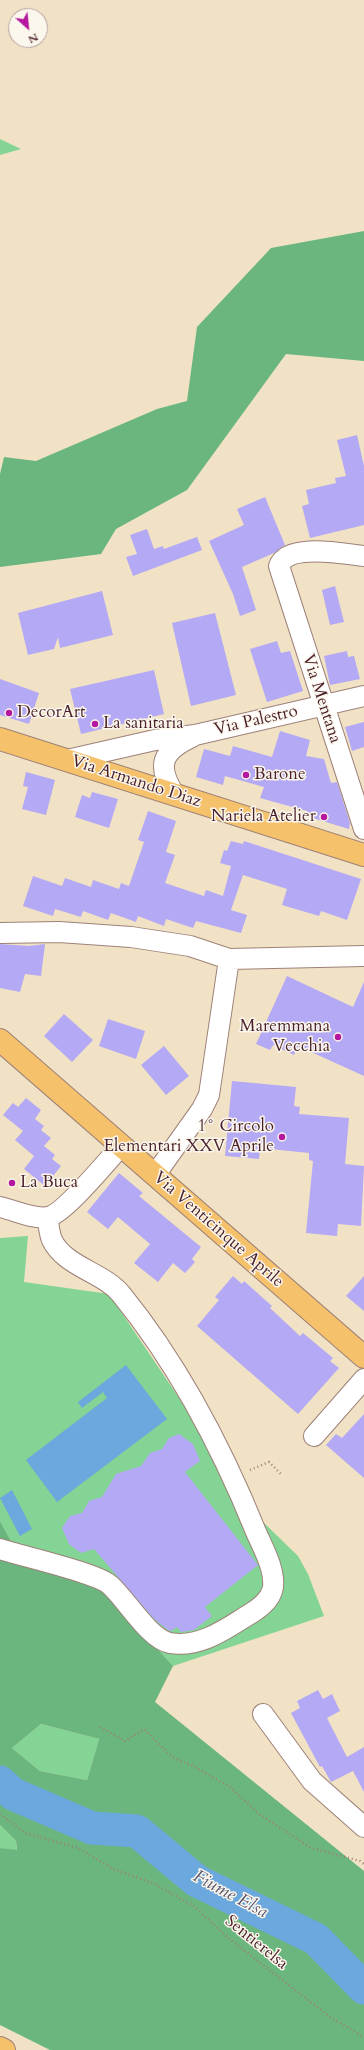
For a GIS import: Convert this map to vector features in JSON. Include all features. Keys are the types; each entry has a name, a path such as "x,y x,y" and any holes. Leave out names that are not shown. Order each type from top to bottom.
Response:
{"main road":[{"name":"Via Armando Diaz","path":"0,739 364,856"},
{"name":"Via Venticinque Aprile","path":"0,1040 364,1357"},
{"path":"0,2048 4,2050"}],"street":[{"name":"Via Mentana","path":"364,556 301,551 292,554 283,560 280,563 279,568 364,829"},
{"name":"Via Palestro","path":"67,760 155,740 195,735 364,696"},
{"name":"Via Palestro","path":"174,794 164,774 165,760 173,747 195,735"},
{"path":"0,933 60,932 131,936 190,946 229,959 364,956"},
{"path":"155,1175 202,1109 209,1095 229,959"},
{"path":"0,1207 48,1217 63,1208 121,1146"},
{"path":"0,1549 105,1581 155,1635 170,1643 193,1642 217,1635 260,1607 271,1594 273,1585 272,1574 267,1558 241,1495 224,1459 180,1379 117,1289 68,1258 56,1247 50,1236 48,1217"},
{"path":"314,1436 364,1379"},
{"path":"263,1714 312,1781 364,1827"}],"path":[{"path":"242,1472 269,1462 281,1474"},
{"path":"100,1727 125,1741 144,1729 172,1757 195,1767 230,1787 259,1814 311,1848 360,1861 364,1864"},
{"name":"Sentierelsa","path":"0,1814 24,1833 78,1848 113,1869 155,1884 195,1907 227,1937 330,2017 364,2037"}],"green space":[{"path":"0,139 21,149 0,155"},
{"path":"364,231 364,361 286,354 187,490 116,529 101,554 0,567 0,474 4,457 36,461 157,409 187,401 197,327 271,248"},
{"path":"28,1236 24,1282 109,1294 262,1521 298,1556 308,1574 324,1616 173,1666 100,1585 21,1559 0,1521 0,1238"},
{"path":"0,1521 21,1559 100,1585 173,1666 155,1702 364,1871 364,2050 50,2050 0,2025 0,1848 17,1850 16,1841 0,1825","holes":["41,1724 99,1739 87,1780 40,1771 12,1748"]},
{"path":"41,1724 99,1739 87,1780 40,1771 12,1748"},
{"path":"0,1825 16,1841 17,1851 0,1848"}],"water":[{"path":"126,1365 167,1419 57,1502 26,1460 107,1398 103,1392 82,1408 78,1402"},
{"path":"12,1490 32,1529 20,1536 0,1498"}],"building":[{"path":"357,435 364,466 364,525 310,538 302,506 309,504 306,490 336,483 335,478 346,476 337,440"},
{"path":"265,497 285,545 274,553 242,567 256,610 240,616 233,594 209,541 244,525 237,509"},
{"path":"147,529 154,549 163,546 164,549 197,537 202,550 133,576 126,557 137,554 130,535"},
{"path":"335,586 344,622 330,625 322,590"},
{"path":"102,591 113,635 60,648 58,637 54,649 28,655 18,613"},
{"path":"215,613 236,695 191,706 172,623"},
{"path":"277,641 281,653 290,651 303,691 267,702 250,649"},
{"path":"347,651 348,657 354,656 360,679 330,685 324,656"},
{"path":"154,670 164,714 81,734 70,689"},
{"path":"0,679 39,693 29,724 0,715"},
{"path":"364,722 364,747 352,751 345,727"},
{"path":"280,731 310,740 306,756 324,759 331,783 337,782 350,823 349,829 306,816 307,811 260,798 264,787 225,776 223,785 196,777 204,749 230,756 233,746 272,757"},
{"path":"26,772 55,780 46,815 22,809 28,787 23,786"},
{"path":"92,792 118,799 109,828 75,817 82,795 90,798"},
{"path":"148,811 176,821 166,852 175,855 165,883 204,896 206,890 223,896 231,866 220,863 224,850 227,851 231,841 243,844 244,841 361,879 347,920 321,911 319,916 282,905 287,889 243,875 231,910 247,915 241,933 196,921 193,928 166,919 164,926 138,916 136,922 111,913 108,920 83,911 81,917 55,909 53,916 23,906 33,876 62,886 65,878 91,887 93,880 119,889 121,883 129,886 144,842 138,840"},
{"path":"0,944 29,946 45,944 41,976 25,974 20,992 0,988"},
{"name":"Maremmana Vecchia","path":"287,976 353,1007 364,982 364,1076 298,1046 294,1055 273,1045 270,1050 256,1044"},
{"path":"64,1014 93,1040 72,1062 44,1036"},
{"path":"108,1019 145,1031 136,1059 99,1046"},
{"path":"164,1046 189,1076 166,1095 141,1065"},
{"path":"232,1081 296,1087 294,1106 300,1107 299,1114 349,1118 345,1164 364,1166 361,1226 338,1224 337,1236 306,1233 313,1161 309,1160 309,1153 260,1148 259,1159 225,1156"},
{"path":"26,1098 41,1110 35,1119 44,1126 41,1130 51,1138 44,1146 55,1155 52,1159 61,1166 45,1186 24,1169 34,1156 15,1140 23,1131 3,1115 13,1103 18,1107"},
{"path":"119,1173 143,1193 139,1196 201,1247 192,1259 195,1262 185,1273 173,1263 158,1282 134,1263 150,1244 118,1217 108,1229 87,1212"},
{"path":"233,1276 242,1284 244,1281 272,1306 270,1308 300,1336 303,1333 333,1358 330,1361 339,1368 298,1414 197,1326 219,1300 215,1297"},
{"path":"364,1276 364,1311 346,1296"},
{"path":"364,1414 364,1478 326,1445 336,1434 342,1438"},
{"path":"179,1434 193,1444 200,1461 185,1472 258,1565 205,1607 212,1616 194,1630 181,1632 177,1627 171,1631 168,1630 154,1619 94,1549 81,1553 69,1544 62,1528 70,1516 82,1513 89,1501 102,1497 116,1474 141,1466 150,1453 162,1449 169,1438"},
{"path":"318,1690 323,1699 332,1694 340,1711 327,1718 347,1757 364,1747 364,1792 353,1771 331,1782 322,1766 320,1767 291,1713 300,1708 297,1701"}],"waterway":[{"name":"Fiume Elsa","path":"0,1782 13,1794 92,1828 137,1831 197,1881 316,1939 364,1988"}],"place":[{"name":"DecorArt","path":"9,713"},
{"name":"La sanitaria","path":"95,724"},
{"name":"Barone","path":"246,775"},
{"name":"Nariela Atelier","path":"324,817"},
{"name":"Maremmana Vecchia","path":"338,1037"},
{"name":"1° Circolo Elementari XXV Aprile","path":"282,1137"},
{"name":"La Buca","path":"12,1183"}]}
